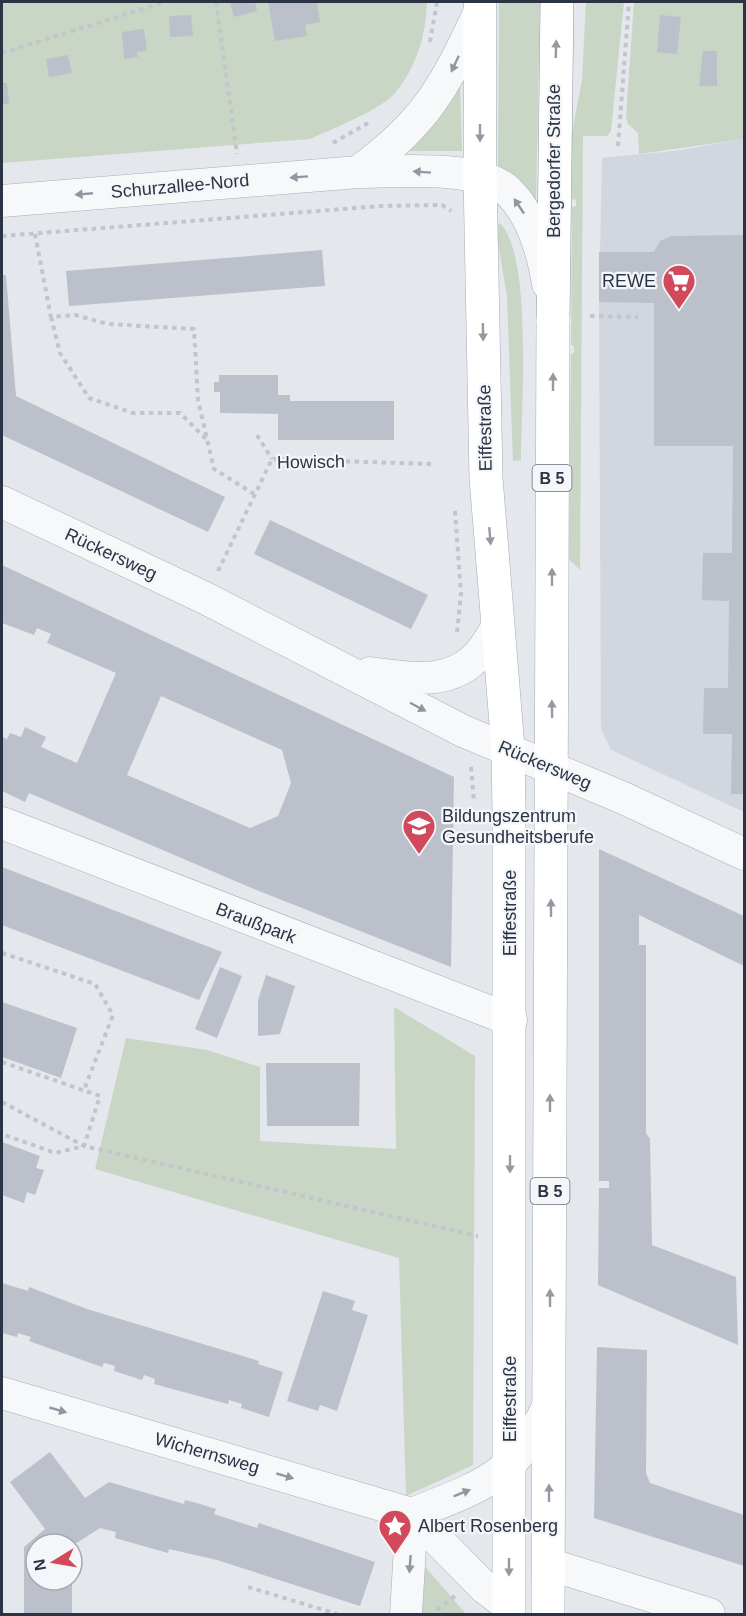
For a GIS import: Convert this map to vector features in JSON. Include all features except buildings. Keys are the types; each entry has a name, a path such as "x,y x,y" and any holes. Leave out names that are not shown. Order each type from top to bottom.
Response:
{"main road":[{"name":"Bergedorfer Straße","path":"553,321 557,2"},
{"name":"B 5","path":"480,6 480,176"},
{"name":"Eiffestraße","path":"480,176 486,478 508,748 511,1020 509,1610"},
{"name":"B 5","path":"548,1614 553,321"}],"street":[{"path":"358,172 399,140 428,108 450,75 480,6"},
{"name":"Schurzallee-Nord","path":"2,201 358,172 412,171 480,176 509,191 534,232 544,266 553,321"},
{"name":"Rückersweg","path":"2,502 206,598 463,731 508,748 744,854"},
{"name":"Rückersweg","path":"348,670 417,679 439,677 459,669 479,655 498,626"},
{"name":"Braußpark","path":"2,823 511,1020"},
{"name":"Wichernsweg","path":"2,1393 412,1514 509,1610"},
{"path":"406,1614 412,1514 485,1484 509,1467 536,1433 549,1404"},
{"path":"548,1564 709,1614"}],"path":[{"path":"2,53 165,2"},
{"path":"216,2 240,182"},
{"path":"429,46 437,2"},
{"path":"618,146 629,2"},
{"path":"322,144 333,144 371,121"},
{"path":"236,150 247,150"},
{"path":"2,236 381,206 442,205 453,215"},
{"path":"35,234 60,353 88,398 133,413 180,413 208,441"},
{"path":"51,317 75,315 108,324 194,328 198,400 214,469 254,494"},
{"path":"590,316 638,316"},
{"path":"257,435 272,459"},
{"name":"Howisch","path":"206,598 272,459 431,464"},
{"path":"2,953 95,984 113,1015 84,1090"},
{"path":"2,1062 100,1096 84,1146"},
{"path":"2,1102 84,1146 485,1237"},
{"path":"2,1134 55,1153 84,1146"},
{"path":"248,1587 337,1614"}],"shaded area":[{"path":"744,139 744,812 611,750 601,729 599,302 602,158 674,151"}],"green space":[{"path":"2,2 427,2 425,26 415,61 396,92 379,106 310,139 2,163"},
{"path":"499,2 540,2 536,203 498,171"},
{"path":"586,2 624,2 611,131 607,136 583,136 580,570 569,559 571,354 574,353 574,346 571,345 572,207 576,206 576,200 572,199 572,133 582,80"},
{"path":"634,2 744,2 744,139 639,154 638,133 628,124 626,116"},
{"path":"460,81 462,151 407,151"},
{"path":"500,223 510,241 517,267 523,336 521,460 513,461 507,296 495,226"},
{"path":"394,1007 475,1056 473,1465 406,1496 399,1258 95,1169 126,1038 207,1050 260,1067 260,1141 396,1149"},
{"path":"416,1556 466,1614 416,1614"}],"place":[{"name":"REWE","path":"679,310"},
{"name":"Bildungszentrum Gesundheitsberufe","path":"419,855"},
{"name":"Albert Rosenberg","path":"395,1555"}]}
